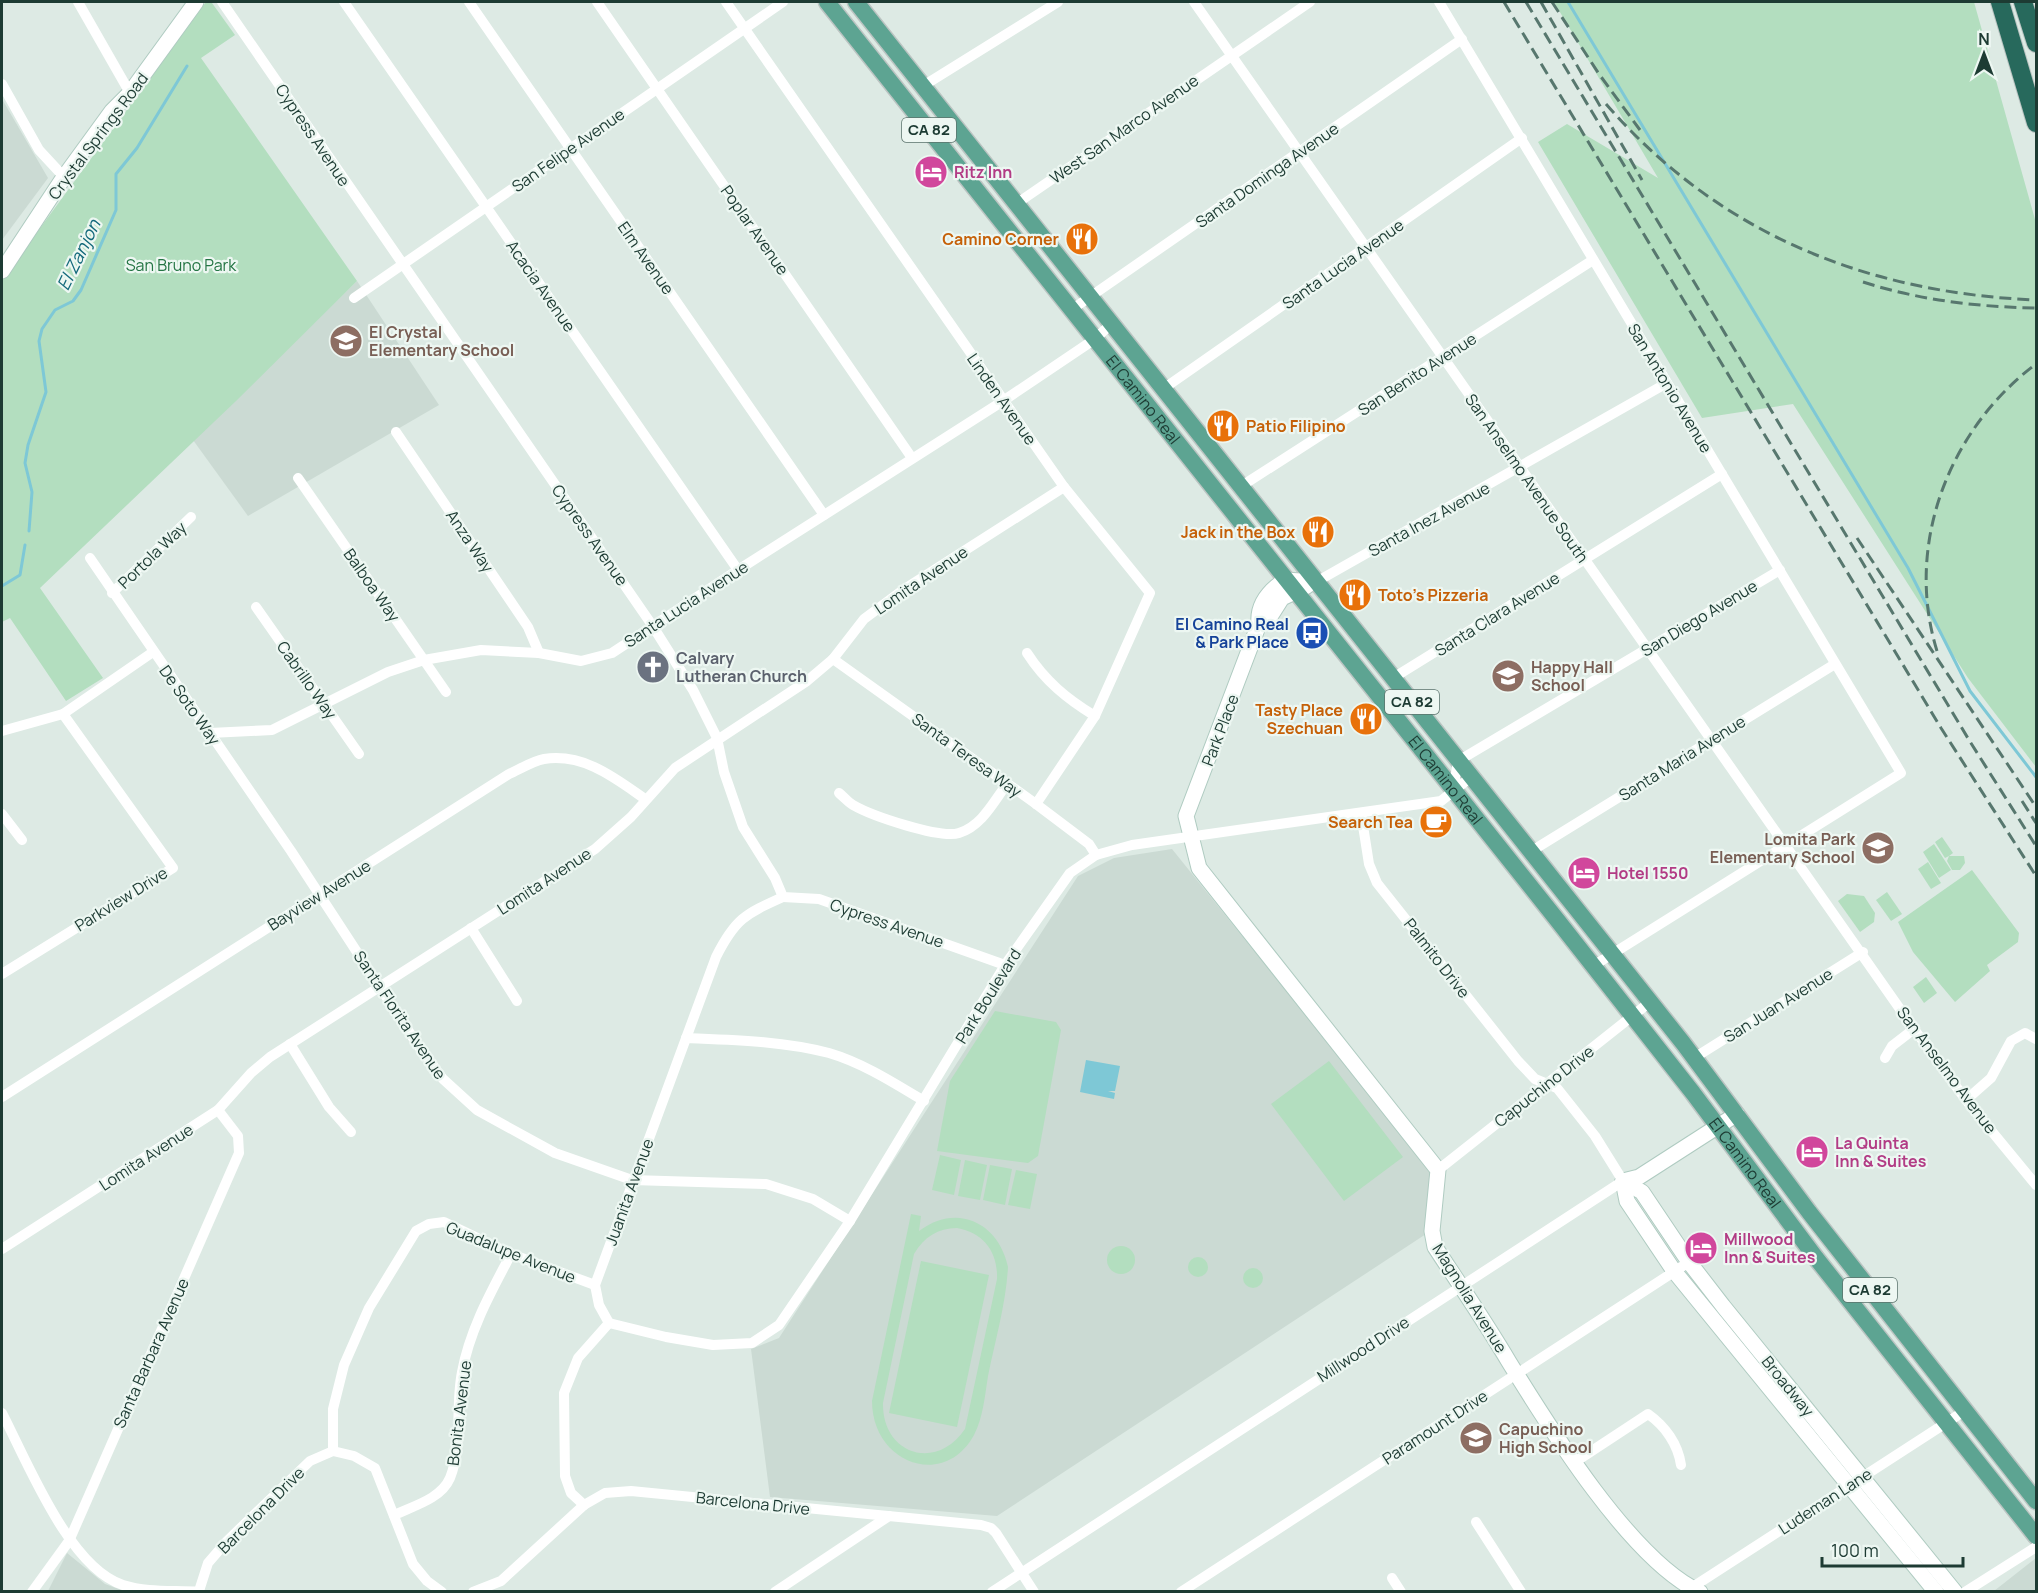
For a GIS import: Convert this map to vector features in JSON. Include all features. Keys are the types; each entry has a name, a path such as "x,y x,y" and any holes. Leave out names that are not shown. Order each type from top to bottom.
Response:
{"highway":[{"path":"2000,2 2037,123"},
{"path":"2024,2 2037,43"}],"main road":[{"name":"Crystal Springs Road","path":"2,271 64,177 112,111 130,93 196,2"},
{"name":"El Camino Real","path":"827,2 1593,966 1718,1126 1816,1258 2037,1536"},
{"name":"El Camino Real","path":"856,2 1650,1002 1737,1114 1827,1236 2037,1501"},
{"path":"1290,586 1316,582"},
{"name":"Park Place","path":"1190,837 1186,816 1260,624 1258,616 1266,596 1290,586"},
{"path":"1190,837 1199,868 1438,1170"},
{"name":"Millwood Drive","path":"1623,1181 1639,1177 1737,1114"},
{"name":"Magnolia Avenue","path":"1438,1170 1432,1239 1460,1286 1575,1462 1656,1562 1692,1590"},
{"name":"Broadway","path":"1623,1181 1642,1192 1689,1262 1856,1481 1936,1592"},
{"name":"Broadway","path":"1623,1181 1627,1201 1674,1271 1955,1592"}],"street":[{"path":"78,2 130,93"},
{"name":"Cypress Avenue","path":"222,2 652,625 693,690 717,738 724,772 743,827 775,878 783,897 819,899 1005,965"},
{"name":"Acacia Avenue","path":"344,2 738,570"},
{"name":"Elm Avenue","path":"469,2 824,514"},
{"name":"Poplar Avenue","path":"597,2 912,458"},
{"name":"Linden Avenue","path":"726,2 1064,487 1150,593 1095,716 1036,804"},
{"name":"San Felipe Avenue","path":"354,298 783,2"},
{"path":"923,86 1058,2"},
{"name":"San Anselmo Avenue South","path":"1194,2 1784,845 1863,952"},
{"name":"West San Marco Avenue","path":"1016,204 1310,2"},
{"name":"San Antonio Avenue","path":"1439,2 1901,773 1784,845"},
{"name":"Santa Dominga Avenue","path":"1071,310 1462,39"},
{"path":"2,84 39,150 64,177"},
{"name":"Santa Lucia Avenue","path":"1163,389 1522,138"},
{"name":"San Benito Avenue","path":"1240,487 1593,260"},
{"name":"Santa Lucia Avenue","path":"210,733 272,730 388,672 424,660 481,650 539,653 581,661 597,659 612,653 824,514 1003,401 1095,339 1112,324"},
{"name":"Santa Inez Avenue","path":"1316,582 1666,383"},
{"name":"Anza Way","path":"396,432 528,627 539,653"},
{"name":"Santa Clara Avenue","path":"1394,678 1722,474"},
{"name":"Balboa Way","path":"297,478 446,692"},
{"name":"Lomita Avenue","path":"2,1249 218,1110 251,1073 290,1044 595,849 631,817 675,768 717,738 807,681 833,658 864,619 1064,487"},
{"name":"Portola Way","path":"112,593 191,517"},
{"name":"De Soto Way","path":"90,558 291,851"},
{"name":"San Diego Avenue","path":"1458,761 1780,570"},
{"name":"Cabrillo Way","path":"256,607 358,754"},
{"path":"2,731 63,714 153,652"},
{"path":"1027,653 1039,672 1067,699 1095,716"},
{"name":"Santa Teresa Way","path":"833,658 1036,804 1089,844 1096,855"},
{"name":"Santa Maria Avenue","path":"1530,852 1834,664"},
{"name":"Parkview Drive","path":"2,974 173,868 63,714"},
{"name":"Bayview Avenue","path":"2,1097 509,774 543,759 580,760 611,775 645,800"},
{"path":"1453,791 1458,761"},
{"name":"Park Boulevard","path":"609,1323 666,1337 713,1345 752,1343 779,1325 850,1221 1005,965 1070,873 1096,855 1132,845 1441,801 1471,777"},
{"path":"839,793 853,805 924,831 951,834 959,833 975,825 1006,784"},
{"name":"Palmito Drive","path":"1361,813 1369,864 1377,883 1518,1061 1535,1079 1547,1084"},
{"path":"2,814 22,840"},
{"path":"1593,966 1784,845"},
{"name":"Santa Florita Avenue","path":"291,851 443,1079 477,1110 555,1153 632,1180 766,1184 813,1199 850,1221"},
{"name":"Juanita Avenue","path":"595,1285 632,1180 729,931 749,912 783,897"},
{"path":"471,928 518,1001"},
{"name":"San Anselmo Avenue","path":"1863,952 1914,1029 1966,1100 2037,1185"},
{"name":"San Juan Avenue","path":"1694,1058 1863,952"},
{"name":"Capuchino Drive","path":"1438,1170 1650,1002"},
{"path":"1885,1058 1892,1046 1914,1029"},
{"path":"1966,1100 1991,1078 2011,1041 2025,1033 2037,1039"},
{"path":"686,1038 770,1042 830,1053 877,1073 924,1101"},
{"path":"290,1044 329,1107 351,1132"},
{"name":"Broadway","path":"1547,1084 1557,1088 1595,1136 1623,1181"},
{"name":"Santa Barbara Avenue","path":"32,1592 69,1540 239,1153 238,1136 218,1110"},
{"name":"Millwood Drive","path":"992,1592 1623,1181"},
{"name":"Guadalupe Avenue","path":"333,1450 333,1409 344,1365 369,1308 416,1231 429,1224 444,1222 511,1254 595,1285"},
{"name":"Bonita Avenue","path":"394,1515 435,1496 450,1479 456,1453 461,1373 470,1334 511,1254"},
{"name":"Paramount Drive","path":"1181,1592 1689,1262"},
{"path":"585,1505 571,1493 565,1476 564,1393 578,1358 609,1323 599,1305 595,1285"},
{"name":"Ludeman Lane","path":"1692,1590 1966,1410"},
{"path":"2,1413 69,1540 90,1565 121,1585 151,1590 200,1591"},
{"path":"1575,1462 1648,1414 1663,1427 1674,1444 1681,1465"},
{"path":"333,1450 354,1456 375,1468 413,1564 426,1581 442,1592"},
{"name":"Barcelona Drive","path":"200,1591 208,1563 227,1541 310,1461 333,1450"},
{"name":"Barcelona Drive","path":"473,1592 503,1586 585,1505 605,1493 631,1491 991,1528 1034,1592"},
{"path":"775,1592 889,1516"},
{"path":"1476,1522 1521,1592"},
{"path":"1965,1592 2037,1547"},
{"path":"1392,1578 1401,1592"}],"shaded area":[{"path":"2,99 48,178 2,240"},
{"name":"El Crystal Elementary School","path":"357,281 439,405 248,516 193,440"},
{"path":"1172,849 1431,1171 1426,1234 997,1516 770,1497 751,1349 779,1338 1078,876 1114,858"},
{"path":"67,1553 105,1584 124,1591 48,1591"},
{"path":"2036,1558 2036,1591 1994,1591"}],"green space":[{"name":"San Bruno Park","path":"206,2 212,3 235,35 201,58 357,281 236,401 40,588 103,678 66,701 10,618 2,622 2,280"},
{"path":"1554,2 1974,2 2036,223 2036,767 1968,678 1793,404 1702,418 1538,142 1567,124 1658,178"},
{"path":"1942,837 1953,853 1945,858 1935,842"},
{"path":"1934,844 1951,870 1939,878 1923,852"},
{"path":"1949,856 1964,856 1965,863 1960,870 1952,870 1947,861"},
{"path":"1928,862 1941,883 1931,889 1918,869"},
{"path":"1972,870 2019,933 2018,942 1987,965 1990,971 1955,1002 1913,952 1898,922"},
{"path":"1887,892 1902,914 1891,921 1876,900"},
{"path":"1847,894 1864,896 1875,913 1874,922 1860,932 1838,901"},
{"path":"1926,977 1937,993 1924,1003 1913,987"},
{"path":"995,1011 1056,1022 1061,1030 1038,1156 1028,1163 937,1151 950,1081"},
{"path":"1329,1061 1403,1157 1344,1201 1271,1104"},
{"path":"940,1155 961,1160 954,1195 932,1190"},
{"path":"965,1160 987,1165 980,1200 958,1196"},
{"path":"990,1165 1012,1169 1005,1205 983,1200"},
{"path":"1016,1170 1037,1174 1030,1209 1008,1205"},
{"path":"911,1214 921,1216 919,1231 933,1222 948,1218 961,1218 986,1229 996,1239 1008,1267 1003,1309 980,1421 974,1435 961,1452 945,1462 929,1465 912,1462 896,1454 884,1440 875,1423 872,1401","holes":["950,1228 975,1234 988,1245 995,1260 997,1279 965,1429 953,1442 940,1450 926,1453 913,1451 901,1445 891,1435 885,1421 883,1403 914,1254 927,1238 938,1232"]},
{"path":"1121,1246 1131,1250 1135,1260 1131,1270 1121,1274 1111,1270 1107,1260 1111,1250"},
{"path":"1198,1257 1205,1260 1208,1267 1205,1274 1198,1277 1191,1274 1188,1267 1191,1260"},
{"path":"921,1261 989,1275 957,1427 889,1413"},
{"path":"1253,1268 1260,1271 1263,1278 1260,1285 1253,1288 1246,1285 1243,1278 1246,1271"}],"water":[{"path":"1086,1060 1120,1066 1115,1091 1108,1091 1115,1093 1114,1099 1080,1092"}],"waterway":[{"path":"1568,2 1908,568 1970,691 2036,777"},
{"name":"El Zanjon","path":"29,531 32,492 25,463 28,445 46,392 39,341 42,329 55,310 73,301 81,290 116,210 116,174 137,148 187,66"},
{"name":"El Zanjon","path":"2,586 20,575 25,545"}],"railway":[{"path":"1504,2 1941,728 2036,876"},
{"path":"1526,2 1969,740 2036,846"},
{"path":"1541,2 1642,180"},
{"path":"1552,2 1599,74 1640,130"},
{"path":"1606,104 1650,149 1697,188 1747,221 1800,248 1855,269 1913,285 1974,295 2036,300"},
{"path":"1863,282 1905,294 1948,301 2036,308"},
{"path":"1937,651 1928,611 1926,571 1931,531 1942,492 1958,455 1979,421 2005,391 2036,364"},
{"path":"1857,538 2036,807"},
{"path":"2022,801 2036,823"}],"place":[{"name":"Ritz Inn","path":"931,172"},
{"name":"Camino Corner","path":"1082,239"},
{"name":"El Crystal Elementary School","path":"346,341"},
{"name":"Patio Filipino","path":"1223,426"},
{"name":"Jack in the Box","path":"1318,532"},
{"name":"Toto's Pizzeria","path":"1355,595"},
{"name":"El Camino Real & Park Place","path":"1312,633"},
{"name":"Calvary Lutheran Church","path":"653,667"},
{"name":"Happy Hall School","path":"1508,676"},
{"name":"Tasty Place Szechuan","path":"1366,719"},
{"name":"Search Tea","path":"1436,822"},
{"name":"Lomita Park Elementary School","path":"1878,848"},
{"name":"Hotel 1550","path":"1584,873"},
{"name":"La Quinta Inn & Suites","path":"1812,1152"},
{"name":"Millwood Inn & Suites","path":"1701,1248"},
{"name":"Capuchino High School","path":"1476,1438"}]}
